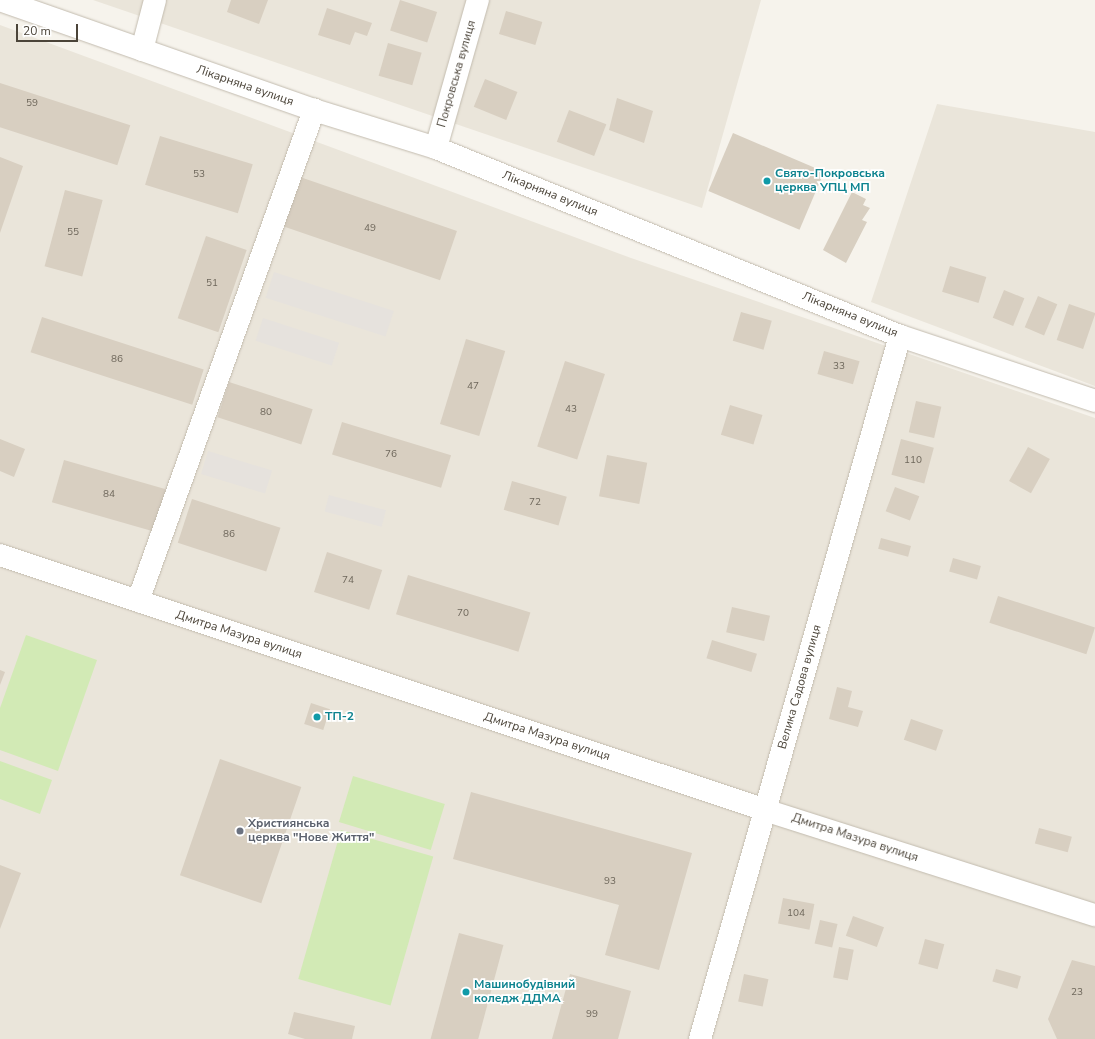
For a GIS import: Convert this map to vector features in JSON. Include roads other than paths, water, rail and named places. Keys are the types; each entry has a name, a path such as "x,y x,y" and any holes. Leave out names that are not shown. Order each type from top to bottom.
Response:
{"street":[{"name":"Лікарняна вулиця","path":"0,0 314,110 436,148 900,336 1095,401"},
{"path":"142,50 155,0"},
{"name":"Покровська вулиця","path":"436,148 478,0"},
{"path":"138,601 314,110"},
{"name":"Велика Садова вулиця","path":"700,1039 900,336"},
{"name":"Дмитра Мазура вулиця","path":"0,555 765,810 1095,915"}],"place":[{"name":"Свято-Покровська церква УПЦ МП","path":"767,181"},
{"name":"ТП-2","path":"317,717"},
{"name":"Християнська церква \"Нове Життя\"","path":"240,831"},
{"name":"Машинобудівний коледж ДДМА","path":"466,992"}]}
